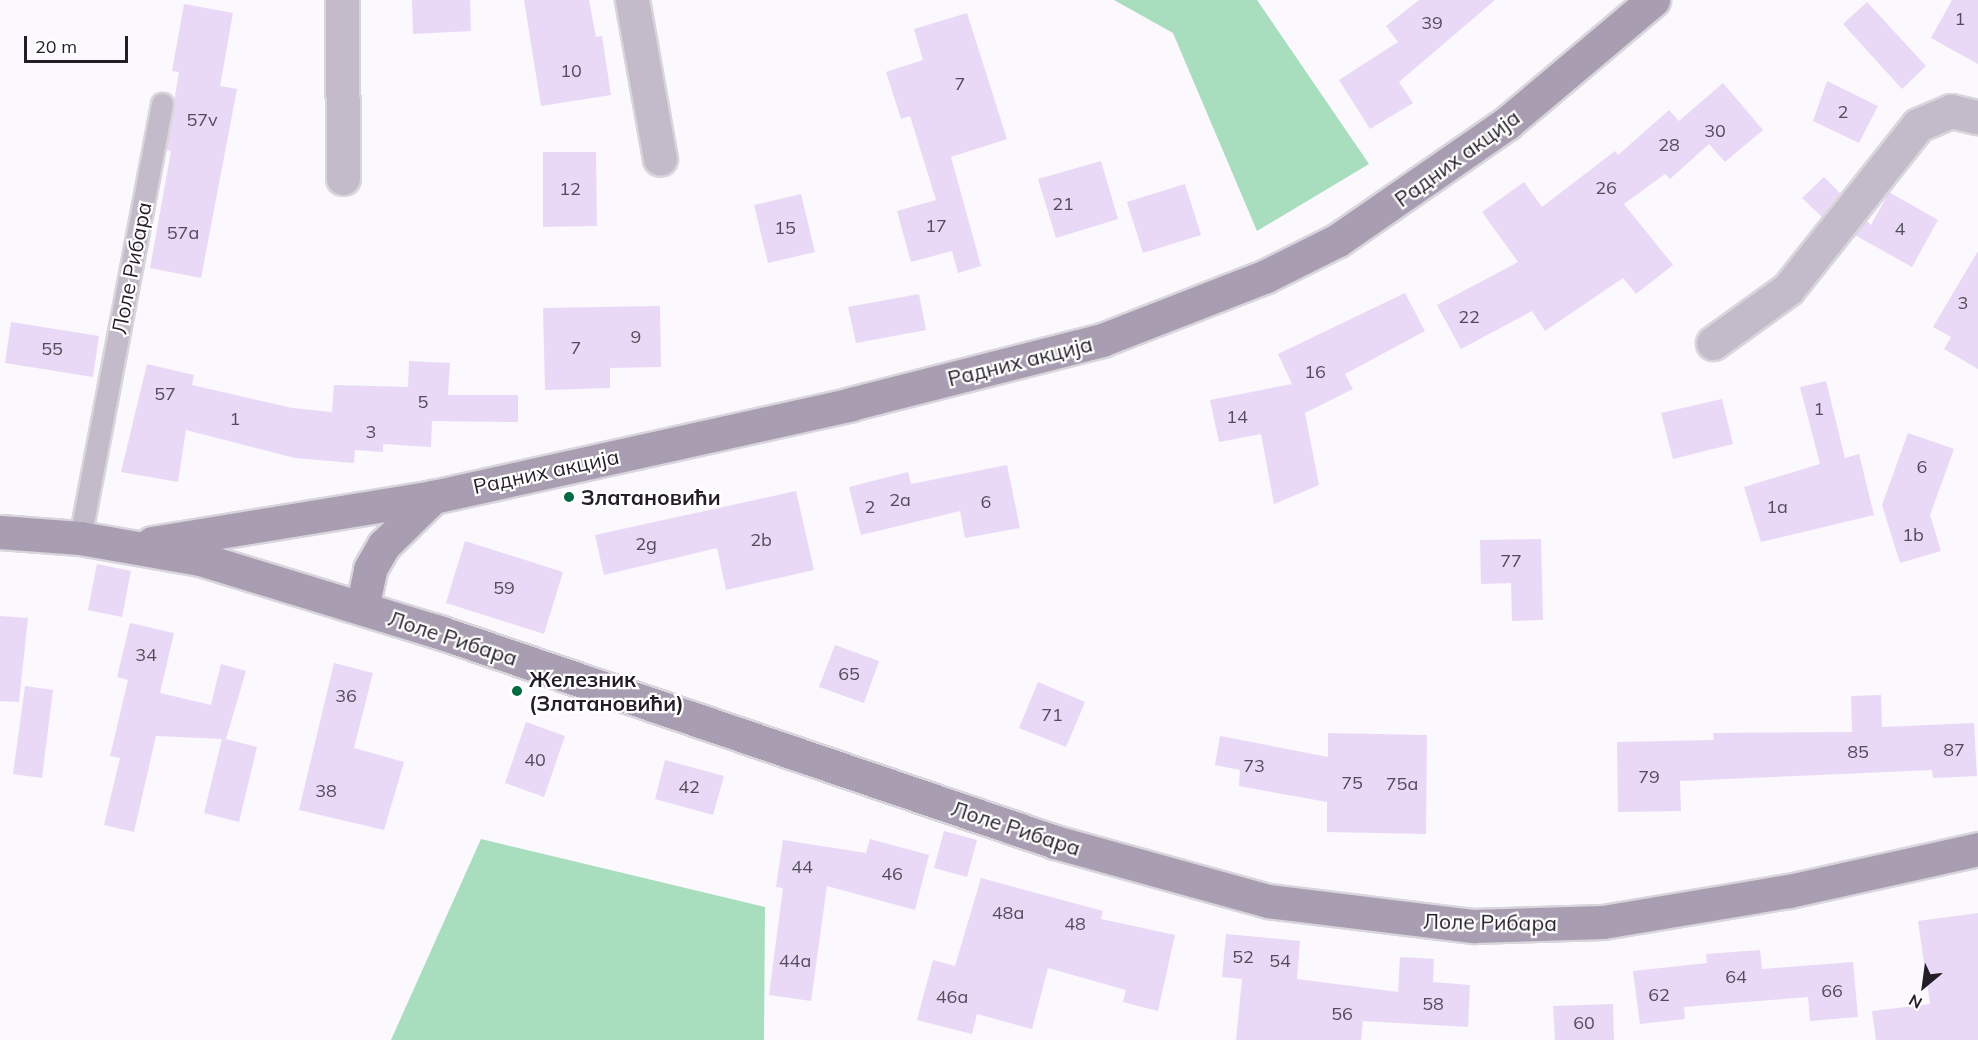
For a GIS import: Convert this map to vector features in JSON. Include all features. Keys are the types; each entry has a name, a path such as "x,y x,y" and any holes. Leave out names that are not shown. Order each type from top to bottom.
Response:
{"main road":[{"name":"Радних акција","path":"139,546 433,497 851,405 1102,340 1202,303 1338,240 1428,182 1653,0"},
{"path":"362,608 370,569 384,545 433,497"},
{"name":"Лоле Рибара","path":"0,532 80,538 139,546 362,608 1055,842 1268,901 1473,926 1604,922 1789,891 1978,849"}],"street":[{"path":"342,0 343,178"},
{"path":"632,0 660,159"},
{"path":"1713,343 1788,290 1918,125 1951,111 1978,117"}],"lane":[{"name":"Лоле Рибара","path":"80,538 162,104"}],"green space":[{"path":"1114,0 1257,0 1369,164 1257,231 1173,33"},
{"path":"481,839 765,907 764,1040 391,1040"}],"building":[{"path":"412,0 470,0 471,31 413,34"},
{"path":"524,0 589,0 596,37 602,36 611,95 541,106"},
{"path":"1419,0 1495,0 1399,82 1413,103 1370,129 1339,80 1398,42 1386,26"},
{"path":"1952,0 1978,0 1978,64 1931,38"},
{"path":"1867,2 1926,66 1902,89 1843,24"},
{"path":"184,4 233,13 220,86 237,89 201,278 150,268 171,151 166,150 179,72 172,71"},
{"path":"967,13 1007,139 951,157 981,266 958,273 952,251 911,262 897,211 936,200 910,116 901,119 886,72 923,60 914,29"},
{"path":"1827,81 1878,106 1859,143 1813,121"},
{"path":"1723,83 1763,130 1725,162 1709,144 1670,179 1665,174 1624,204 1673,265 1636,294 1623,278 1545,331 1532,311 1461,349 1437,305 1518,262 1482,212 1524,182 1542,207 1615,151 1618,155 1669,110 1679,121"},
{"path":"543,152 596,152 597,226 543,227"},
{"path":"1101,161 1118,219 1056,238 1038,179"},
{"path":"1824,177 1840,193 1822,217 1802,198"},
{"path":"1185,184 1201,235 1143,253 1127,202"},
{"path":"1889,192 1938,220 1912,267 1855,235 1866,220 1871,225"},
{"path":"801,194 815,252 768,263 754,205"},
{"path":"1978,251 1978,369 1944,349 1951,337 1933,327"},
{"path":"1405,293 1425,331 1345,374 1353,389 1305,413 1319,485 1274,504 1261,434 1219,442 1210,400 1292,384 1278,354"},
{"path":"919,294 926,330 856,343 848,307"},
{"path":"660,306 661,367 610,368 610,388 545,390 543,308"},
{"path":"11,322 99,336 93,377 5,363"},
{"path":"409,361 450,363 448,395 518,395 518,422 432,421 431,447 383,444 383,452 355,450 354,463 295,458 186,430 178,482 121,472 147,364 194,375 192,385 292,408 332,412 334,385 408,387"},
{"path":"1826,381 1845,458 1859,454 1874,515 1761,542 1744,487 1820,464 1800,387"},
{"path":"1722,399 1733,444 1673,459 1661,413"},
{"path":"1908,433 1954,449 1930,515 1941,551 1900,563 1882,505"},
{"path":"1007,465 1020,528 965,538 960,511 861,535 849,487 908,472 911,484"},
{"path":"796,491 814,570 726,590 717,548 604,575 595,535"},
{"path":"1541,539 1543,620 1512,621 1511,583 1481,584 1480,540"},
{"path":"465,541 563,572 544,634 446,603"},
{"path":"97,564 131,571 122,617 88,610"},
{"path":"0,616 28,618 19,702 0,701"},
{"path":"130,623 174,633 160,693 211,705 221,664 246,671 226,739 257,747 239,822 204,813 222,739 156,736 134,832 104,825 120,758 110,756 128,680 117,677"},
{"path":"835,645 879,661 864,703 819,687"},
{"path":"334,663 373,673 354,748 404,762 384,830 299,810"},
{"path":"1038,682 1085,702 1066,747 1019,728"},
{"path":"25,686 53,690 42,778 13,774"},
{"path":"1881,695 1882,727 1974,723 1977,776 1933,778 1932,770 1680,781 1681,811 1618,812 1617,742 1714,740 1713,733 1852,732 1851,696"},
{"path":"526,722 565,736 544,797 505,783"},
{"path":"1328,733 1427,735 1426,834 1327,832 1327,802 1239,786 1240,770 1215,765 1220,736 1328,757"},
{"path":"665,760 724,776 713,815 655,799"},
{"path":"944,831 977,840 967,877 934,868"},
{"path":"870,839 929,855 915,910 827,886 811,1001 769,995 783,888 776,887 783,840 866,853"},
{"path":"981,878 1103,911 1101,919 1175,935 1158,1011 1123,1002 1126,990 1048,968 1032,1029 977,1014 972,1034 917,1020 933,960 955,966"},
{"path":"1978,913 1978,1040 1876,1040 1872,1011 1930,1004 1918,921"},
{"path":"1226,934 1300,941 1297,979 1398,992 1400,957 1434,959 1433,982 1470,985 1468,1027 1363,1021 1361,1040 1236,1040 1242,979 1222,977"},
{"path":"1760,950 1762,969 1853,962 1858,1017 1810,1021 1808,997 1684,1007 1685,1019 1640,1024 1633,971 1707,963 1706,954"},
{"path":"1613,1004 1614,1040 1555,1040 1553,1006"}],"place":[{"name":"Златановићи","path":"569,497"},
{"name":"Железник (Златановићи)","path":"517,691"}]}
